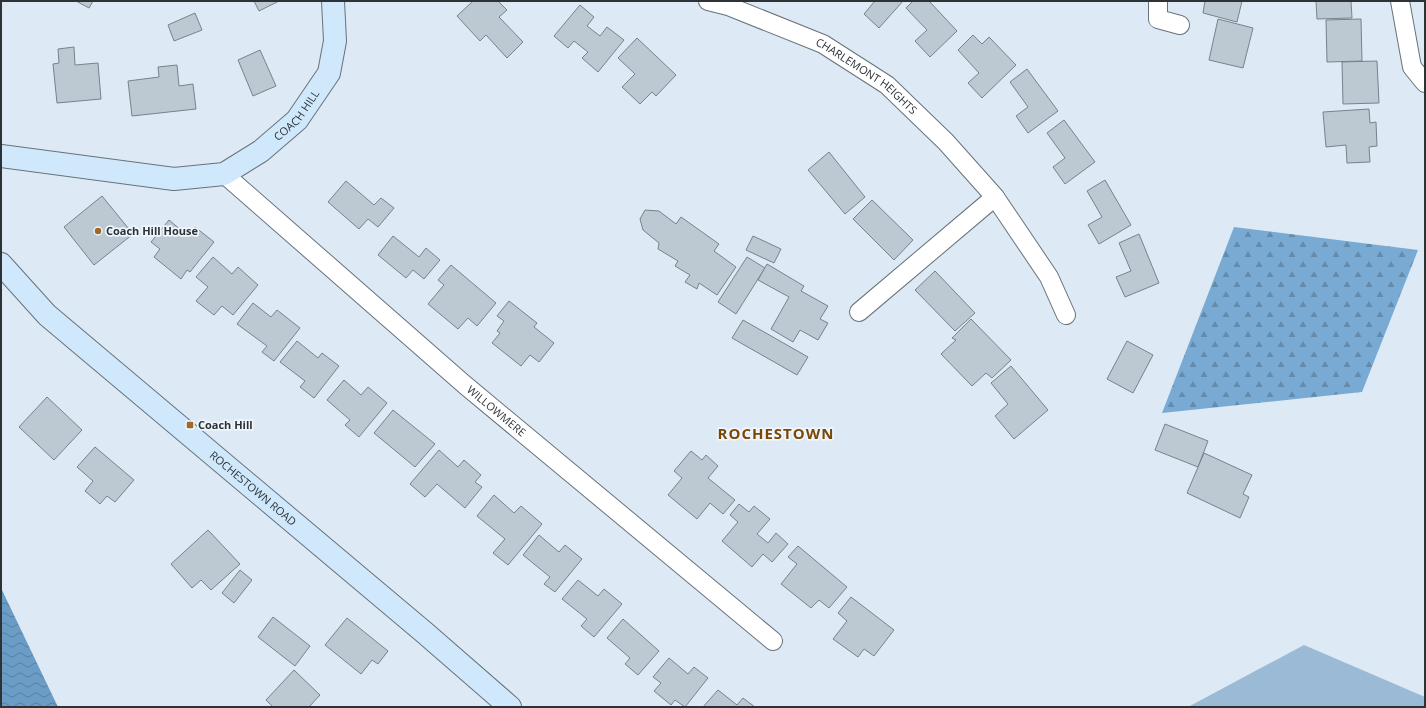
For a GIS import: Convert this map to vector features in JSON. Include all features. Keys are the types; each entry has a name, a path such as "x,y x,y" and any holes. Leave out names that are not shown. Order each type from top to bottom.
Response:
{"main road":[{"name":"COACH HILL","path":"1,156 174,179 224,174 261,151 297,120 329,73 335,41 333,1"},
{"name":"ROCHESTOWN ROAD","path":"1,264 47,315 420,629 510,707"}],"street":[{"name":"CHARLEMONT HEIGHTS","path":"708,1 728,6 823,44 887,85 946,142 995,197 1049,277 1066,314"},
{"path":"1158,1 1158,19 1180,25"},
{"path":"1400,1 1412,67 1425,82"},
{"name":"WILLOWMERE","path":"224,174 465,385 773,641"},
{"path":"859,312 995,197"}],"shaded area":[{"path":"1304,645 1425,697 1425,707 1188,707"}],"green space":[{"path":"1234,227 1418,250 1362,392 1162,413"}],"water":[{"path":"1,588 58,707 1,707"}],"building":[{"path":"76,1 93,1 89,8"},
{"path":"254,1 279,1 259,11"},
{"path":"473,1 498,1 507,10 499,17 523,42 507,58 486,35 480,41 457,16"},
{"path":"873,1 903,1 879,28 864,14 874,2"},
{"path":"913,1 929,1 957,31 930,57 915,41 927,30 906,8"},
{"path":"1205,1 1242,1 1237,22 1203,13"},
{"path":"1316,1 1351,1 1352,18 1317,19"},
{"path":"580,5 594,17 587,26 600,36 607,27 624,40 598,72 582,58 588,52 574,41 568,48 554,36"},
{"path":"195,13 202,30 174,41 168,25"},
{"path":"1218,19 1253,28 1243,68 1209,60"},
{"path":"1361,19 1362,61 1327,62 1326,20"},
{"path":"973,35 982,44 989,37 1016,65 982,98 968,83 979,73 958,50"},
{"path":"637,38 676,75 656,96 652,92 640,104 622,87 635,74 618,58"},
{"path":"74,47 75,65 98,63 101,99 57,103 53,64 59,63 58,49"},
{"path":"260,50 276,86 253,96 238,60"},
{"path":"1377,61 1379,103 1343,104 1342,62"},
{"path":"177,65 179,86 193,84 196,109 132,116 128,81 159,77 158,67"},
{"path":"1027,69 1058,111 1028,133 1016,116 1028,107 1010,82"},
{"path":"1369,109 1370,123 1376,122 1377,146 1369,147 1370,162 1347,163 1346,145 1326,147 1323,112"},
{"path":"1064,120 1095,162 1065,184 1053,167 1065,158 1047,133"},
{"path":"829,152 865,197 845,214 808,170"},
{"path":"1105,180 1131,225 1099,244 1088,225 1102,217 1087,191"},
{"path":"346,181 374,205 381,198 394,208 378,227 368,219 359,229 328,202"},
{"name":"Coach Hill House","path":"102,196 133,234 94,265 64,227"},
{"path":"872,200 913,240 894,260 853,219"},
{"path":"645,210 659,211 676,224 681,217 719,244 714,251 736,267 717,295 699,283 697,289 685,282 690,275 675,266 678,261 658,249 659,243 643,230 640,219"},
{"path":"169,220 188,236 195,227 214,242 190,272 187,270 181,279 154,257 160,249 151,242"},
{"path":"1139,234 1159,283 1125,297 1116,277 1131,271 1119,243"},
{"path":"393,236 419,257 426,248 440,260 424,279 413,270 406,278 378,255"},
{"path":"753,236 781,249 774,263 746,250"},
{"path":"213,257 232,274 238,267 258,285 233,315 222,306 214,315 196,301 208,287 196,277"},
{"path":"747,257 765,268 736,314 718,302"},
{"path":"767,264 804,286 801,291 828,306 820,319 828,323 818,340 800,330 793,342 771,329 789,297 758,280"},
{"path":"451,265 496,303 477,326 468,318 458,329 428,304 444,285 438,280"},
{"path":"935,271 975,313 955,331 915,290"},
{"path":"509,301 537,323 534,327 554,343 539,362 530,355 521,366 492,343 500,333 497,331 504,321 497,316"},
{"path":"253,303 271,317 277,310 300,328 274,361 262,352 267,346 237,324"},
{"path":"971,319 1011,360 992,378 986,373 972,386 941,354 956,340 952,338"},
{"path":"743,320 808,357 797,375 732,338"},
{"path":"297,341 318,358 322,353 339,366 314,398 300,387 305,381 280,362"},
{"path":"1127,341 1153,355 1133,393 1107,379"},
{"path":"1011,366 1048,410 1014,439 995,416 1008,404 991,383"},
{"path":"344,380 361,395 368,387 387,403 359,437 345,425 350,420 327,400"},
{"path":"47,397 82,430 54,460 19,427"},
{"path":"393,410 435,444 415,467 374,433"},
{"path":"1165,424 1208,441 1198,467 1155,450"},
{"path":"95,447 134,480 115,502 107,496 100,504 85,491 93,481 77,467"},
{"path":"439,450 458,467 464,460 481,475 475,482 482,487 465,508 437,484 425,497 410,484"},
{"path":"691,451 702,460 706,455 718,466 708,478 735,500 723,514 710,503 697,519 668,495 682,478 674,471"},
{"path":"1204,453 1252,475 1243,494 1249,497 1240,518 1187,493"},
{"path":"494,495 514,513 521,506 542,524 508,565 493,553 505,539 477,516"},
{"path":"739,504 749,512 754,506 770,519 757,534 768,543 776,533 788,544 772,562 763,554 752,567 722,541 738,522 730,515"},
{"path":"208,530 240,564 211,590 201,580 192,588 171,564"},
{"path":"539,535 559,552 565,545 582,559 555,592 544,584 550,577 523,555"},
{"path":"798,546 847,587 829,608 819,600 811,608 781,584 797,564 788,557"},
{"path":"240,570 252,580 234,603 222,593"},
{"path":"578,580 598,596 604,589 622,604 594,637 581,626 587,619 562,599"},
{"path":"851,597 894,630 874,656 864,649 858,657 833,639 847,621 838,613"},
{"path":"273,617 310,646 295,666 258,637"},
{"path":"347,618 388,651 378,664 372,660 361,674 325,645"},
{"path":"623,619 659,651 638,675 625,664 630,658 607,638"},
{"path":"669,658 688,674 694,667 708,678 685,707 675,700 671,705 654,691 661,683 653,677"},
{"path":"294,670 320,695 309,707 273,707 266,700"},
{"path":"718,690 737,705 743,698 755,707 703,707"}],"place":[{"name":"Coach Hill House","path":"98,231"},
{"name":"Coach Hill","path":"190,425"}],"district":[{"name":"ROCHESTOWN","path":"776,434"}]}
